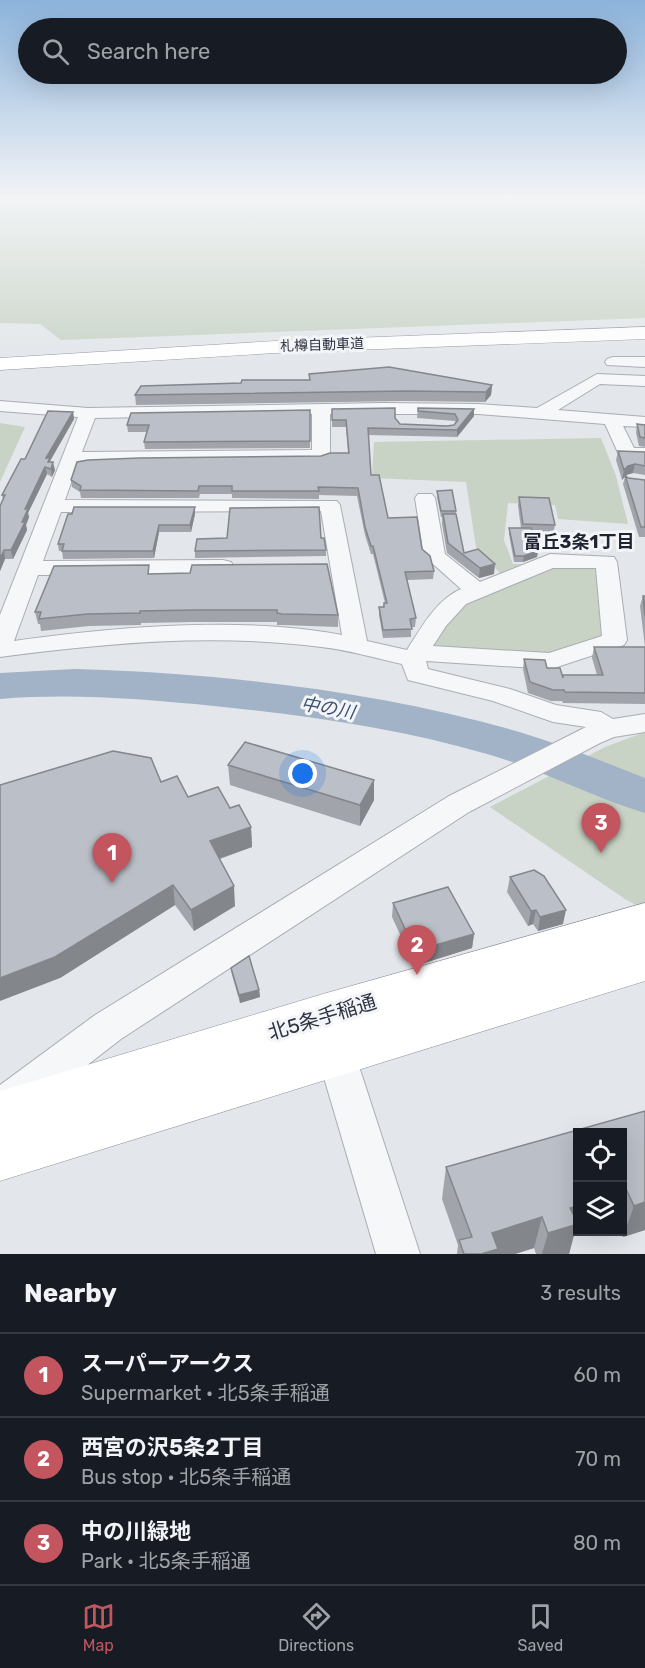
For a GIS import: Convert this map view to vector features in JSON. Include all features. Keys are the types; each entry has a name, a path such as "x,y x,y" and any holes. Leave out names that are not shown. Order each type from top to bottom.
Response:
{"highway":[{"name":"札樽自動車道","path":"0,355 398,333 645,325"},
{"name":"札樽自動車道","path":"0,363 275,347 645,333"},
{"name":"北5条手稲通","path":"0,1116 323,1016 645,922"},
{"path":"0,1153 645,961"}],"street":[{"path":"613,362 645,362"},
{"path":"541,413 597,380 645,381"},
{"path":"0,406 88,413 406,408 541,413 645,422"},
{"path":"406,408 406,425 494,426"},
{"path":"71,458 321,455 321,409"},
{"path":"88,413 0,648 186,634 311,638 415,656 551,660 615,640 606,562 550,561 458,599 436,622 415,656 417,674 501,695 553,713 591,718 600,733"},
{"path":"611,419 627,453 645,454"},
{"path":"425,498 435,556 481,590"},
{"path":"53,506 330,505 356,646"},
{"path":"29,568 249,566"},
{"path":"319,566 342,566"},
{"path":"0,1109 108,1026 459,804 600,733 645,723"},
{"path":"336,1054 398,1254"}],"green space":[{"path":"0,255 645,255 645,318 61,340 40,324 0,323"},
{"path":"0,423 25,427 0,482"},
{"path":"601,438 616,476 628,524 558,519 555,505 508,503 504,540 513,564 600,564 607,637 550,656 436,649 431,645 468,600 509,583 476,547 466,482 372,478 374,442"},
{"path":"645,732 645,910 625,899 490,807 605,747"}],"building":[{"path":"389,367 492,385 486,392 135,395 141,386 241,383 242,380 310,380 309,374"},
{"path":"395,408 395,418 400,424 447,426 454,425 458,420 455,414 418,411 418,408 474,409 457,430 368,428 371,475 379,475 388,518 417,517 422,549 430,556 434,571 405,572 416,618 410,619 412,629 383,630 379,607 384,607 384,603 387,603 373,546 371,546 365,527 358,488 318,487 319,491 232,491 232,486 199,486 198,491 80,490 81,486 71,480 77,462 88,460 321,456 330,453 349,453 346,420 332,420 332,409"},
{"path":"310,410 310,441 144,442 149,425 127,425 131,413"},
{"path":"48,411 73,412 46,458 50,458 48,462 53,462 51,469 45,467 25,509 28,509 22,522 25,522 11,550 4,550 0,559 0,506 5,495 2,495 21,459 25,459"},
{"path":"637,424 645,425 645,438 640,437"},
{"path":"618,451 645,452 645,466 635,464 624,470"},
{"path":"625,475 628,478 645,480 645,527 641,527"},
{"path":"452,490 456,511 441,511 437,491"},
{"path":"519,497 549,498 555,525 523,524"},
{"path":"74,507 195,507 190,525 159,525 153,551 62,551 64,544 58,544 68,514 72,514"},
{"path":"319,507 321,538 324,538 326,550 195,551 197,539 227,538 230,508"},
{"path":"443,514 456,514 464,553 478,549 495,564 480,568 448,543"},
{"path":"509,528 531,528 538,551 524,556 515,556"},
{"path":"327,564 338,615 282,614 277,613 277,610 193,610 87,614 39,619 41,612 35,612 54,566 149,565 148,574 190,573 192,565"},
{"path":"594,647 645,647 645,693 565,692 530,682 524,659 545,660 547,668 560,668 563,678 563,675 603,675"},
{"path":"245,742 374,780 360,805 228,765"},
{"path":"113,751 151,758 161,782 177,776 188,797 218,787 230,808 239,805 251,827 210,841 234,886 191,910 173,885 55,957 0,978 0,785"},
{"path":"534,870 544,876 566,910 540,917 536,910 531,911 510,877"},
{"path":"448,887 474,934 425,948 414,928 406,931 393,903"},
{"path":"249,956 259,990 239,995 231,968"},
{"path":"645,1111 645,1202 634,1206 627,1191 627,1128 585,1128"},
{"path":"573,1131 573,1207 570,1208 573,1214 573,1226 548,1233 542,1217 492,1233 498,1249 481,1254 464,1254 459,1240 472,1237 446,1167"}],"waterway":[{"name":"中の川","path":"0,686 50,683 125,684 313,704 389,716 500,742 555,760 645,796"}],"place":[{"name":"中の川緑地","path":"601,853"},
{"name":"スーパーアークス","path":"112,883"},
{"name":"西宮の沢5条2丁目","path":"417,975"}],"district":[{"name":"富丘3条1丁目","path":"579,542"}]}
